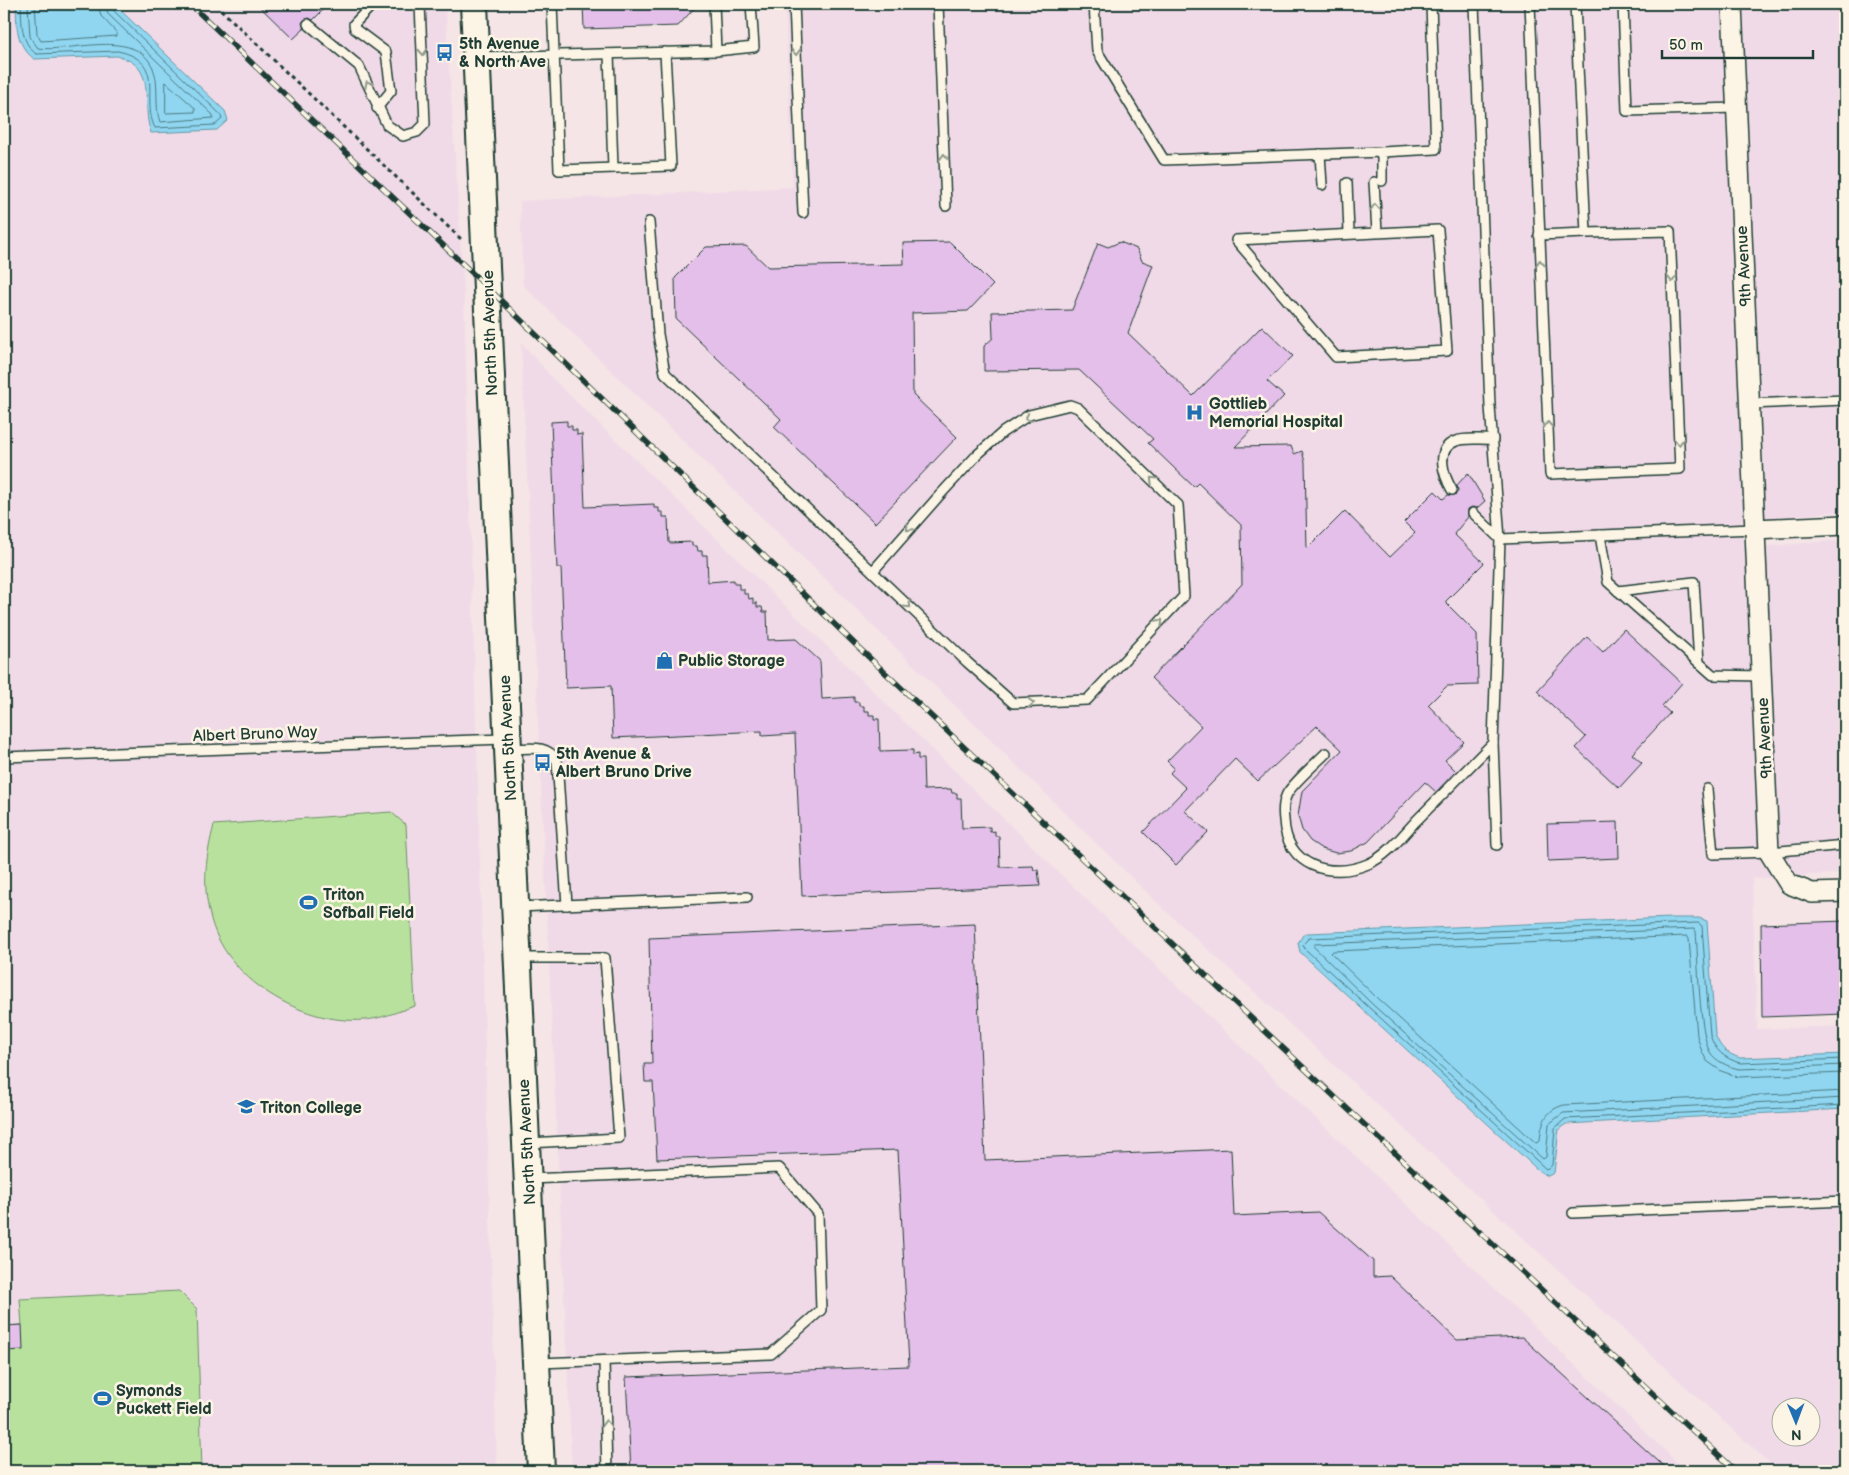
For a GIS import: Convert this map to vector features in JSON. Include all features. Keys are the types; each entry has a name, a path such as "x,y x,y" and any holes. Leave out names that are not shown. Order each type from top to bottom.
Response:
{"street":[{"name":"North 5th Avenue","path":"474,4 541,1471"},
{"name":"9th Avenue","path":"1732,4 1769,852 1789,884 1812,893 1845,892"},
{"path":"1754,529 1845,525"}],"lane":[{"path":"373,4 354,24 355,29 386,52 390,91 377,108"},
{"path":"308,24 359,66 373,93 377,108 387,125 403,136 417,132 425,124 420,4"},
{"path":"552,4 559,170 671,166 665,52"},
{"path":"714,4 716,51"},
{"path":"477,57 716,51 754,47 752,4"},
{"path":"794,4 802,214"},
{"path":"938,4 946,206"},
{"path":"1094,4 1097,51 1164,160 1436,149 1431,4"},
{"path":"1474,4 1493,439 1500,540 1493,743 1497,845"},
{"path":"1530,4 1539,234 1550,474 1680,469 1670,231 1539,234"},
{"path":"1575,4 1586,233"},
{"path":"1623,4 1627,112 1736,108"},
{"path":"609,54 613,168"},
{"path":"1377,232 1378,181 1382,152"},
{"path":"1320,154 1322,185"},
{"path":"1347,184 1349,233"},
{"path":"649,222 658,334 665,373 873,571 1013,703 1087,700 1184,596 1178,505 1078,408 1070,405 1029,415 1004,432 977,455 873,571"},
{"path":"1438,230 1447,351 1336,357 1236,240 1349,233 1438,230"},
{"path":"1749,404 1845,400"},
{"path":"1452,490 1443,475 1443,460 1446,449 1456,441 1493,439"},
{"path":"1473,513 1500,540 1754,529"},
{"path":"1600,535 1608,582 1699,663 1713,675 1761,676"},
{"path":"1618,591 1694,582 1699,663"},
{"path":"1326,753 1287,793 1283,810 1286,836 1298,855 1314,867 1332,872 1350,870 1370,863 1390,848 1493,743"},
{"name":"Albert Bruno Way","path":"4,757 507,744 542,748 553,753 557,761 566,905"},
{"path":"1708,789 1713,854 1845,846"},
{"path":"515,907 747,897"},
{"path":"517,958 605,958 618,1138 526,1143"},
{"path":"527,1179 779,1168 818,1214 821,1310 771,1354 536,1363"},
{"path":"1573,1213 1845,1201"},
{"path":"604,1361 607,1471"}],"path":[{"path":"215,4 486,262"}],"shaded area":[{"path":"4,4 445,4 464,297 497,1471 4,1471"},
{"name":"Gottlieb Memorial Hospital","path":"785,4 1845,4 1845,511 1742,520 1743,548 1845,540 1845,873 1752,879 1757,1029 1845,1026 1845,1471 1778,1471 1167,912 523,285 520,201 793,187"},
{"path":"521,342 554,380 1086,899 1686,1471 572,1471"}],"green space":[{"name":"Triton Sofball Field","path":"391,812 406,825 415,1006 370,1019 340,1020 316,1015 292,1006 269,993 249,978 231,959 218,938 210,915 206,892 206,870 214,825"},
{"name":"Symonds Puckett Field","path":"179,1291 197,1309 202,1471 4,1471 4,1326 22,1325 20,1299"}],"water":[{"path":"16,4 114,4 225,111 228,120 217,130 151,133 148,121 146,87 138,68 130,61 117,56 34,59 20,41"},
{"path":"1699,918 1707,921 1715,1034 1721,1046 1727,1052 1740,1058 1845,1054 1845,1109 1566,1124 1559,1129 1554,1173 1548,1176 1539,1171 1300,952 1298,943 1303,935 1308,933"}],"building":[{"path":"257,4 329,4 313,20 309,18 304,20 302,23 304,29 293,39"},
{"path":"583,4 698,4 678,26 584,29"},
{"path":"950,242 993,285 968,311 912,313 913,395 957,437 875,523 774,427 781,419 676,319 675,278 706,247 746,246 768,267 904,264 903,243"},
{"path":"1120,242 1137,249 1142,261 1153,265 1128,333 1193,396 1262,326 1293,356 1267,381 1284,396 1235,447 1291,446 1294,454 1302,451 1305,462 1307,549 1345,511 1390,557 1415,533 1404,522 1435,491 1443,499 1448,495 1455,495 1458,491 1457,485 1468,473 1485,501 1477,508 1472,507 1468,509 1468,517 1454,534 1484,563 1445,602 1477,634 1478,685 1447,686 1428,705 1464,742 1445,760 1456,771 1436,792 1425,782 1368,842 1351,851 1336,853 1322,849 1310,841 1302,830 1298,816 1302,791 1342,750 1317,726 1258,781 1235,759 1185,811 1208,832 1176,865 1143,832 1186,788 1170,773 1174,768 1167,761 1201,726 1151,678 1242,584 1241,525 1198,483 1194,487 1148,443 1153,439 1079,370 984,371 984,346 993,338 992,312 1072,310 1098,243 1108,247"},
{"path":"567,421 567,426 572,426 572,430 577,430 577,435 582,434 585,507 654,504 654,508 659,508 659,512 663,512 663,517 668,517 669,543 692,542 692,546 697,546 698,551 702,551 702,555 707,555 708,582 734,580 734,584 739,584 739,589 744,589 744,594 748,594 749,599 753,598 753,603 757,603 757,607 762,607 763,612 767,612 768,640 796,639 820,661 822,699 854,697 854,702 859,702 859,706 864,706 864,711 869,711 869,715 874,715 874,719 879,719 880,751 913,750 913,755 918,754 918,759 923,759 924,790 951,789 952,793 957,793 957,798 961,798 962,828 990,827 990,832 995,831 995,836 999,836 1000,867 1033,866 1034,870 1038,870 1040,886 802,896 795,734 762,736 762,731 613,738 611,686 566,688 561,568 557,568 551,422"},
{"path":"1624,629 1682,683 1662,706 1670,713 1632,754 1642,763 1619,788 1576,748 1586,737 1537,691 1587,637 1603,652"},
{"path":"1618,822 1619,858 1548,861 1547,824"},
{"path":"1845,921 1845,1014 1762,1017 1761,924"},
{"path":"975,924 985,1160 1231,1149 1234,1216 1318,1212 1373,1261 1373,1277 1390,1276 1457,1340 1522,1337 1669,1471 631,1471 626,1377 909,1366 898,1150 657,1159 653,1082 645,1082 644,1064 652,1064 649,938"},
{"path":"22,1325 23,1350 4,1351 4,1326"}],"railway":[{"path":"190,4 487,287 859,648 1337,1099 1736,1471"}],"place":[{"name":"5th Avenue & North Ave","path":"445,52"},
{"name":"Gottlieb Memorial Hospital","path":"1195,412"},
{"name":"Public Storage","path":"664,660"},
{"name":"5th Avenue & Albert Bruno Drive","path":"542,762"},
{"name":"Triton Sofball Field","path":"309,903"},
{"name":"Triton College","path":"246,1107"},
{"name":"Symonds Puckett Field","path":"102,1399"}]}
